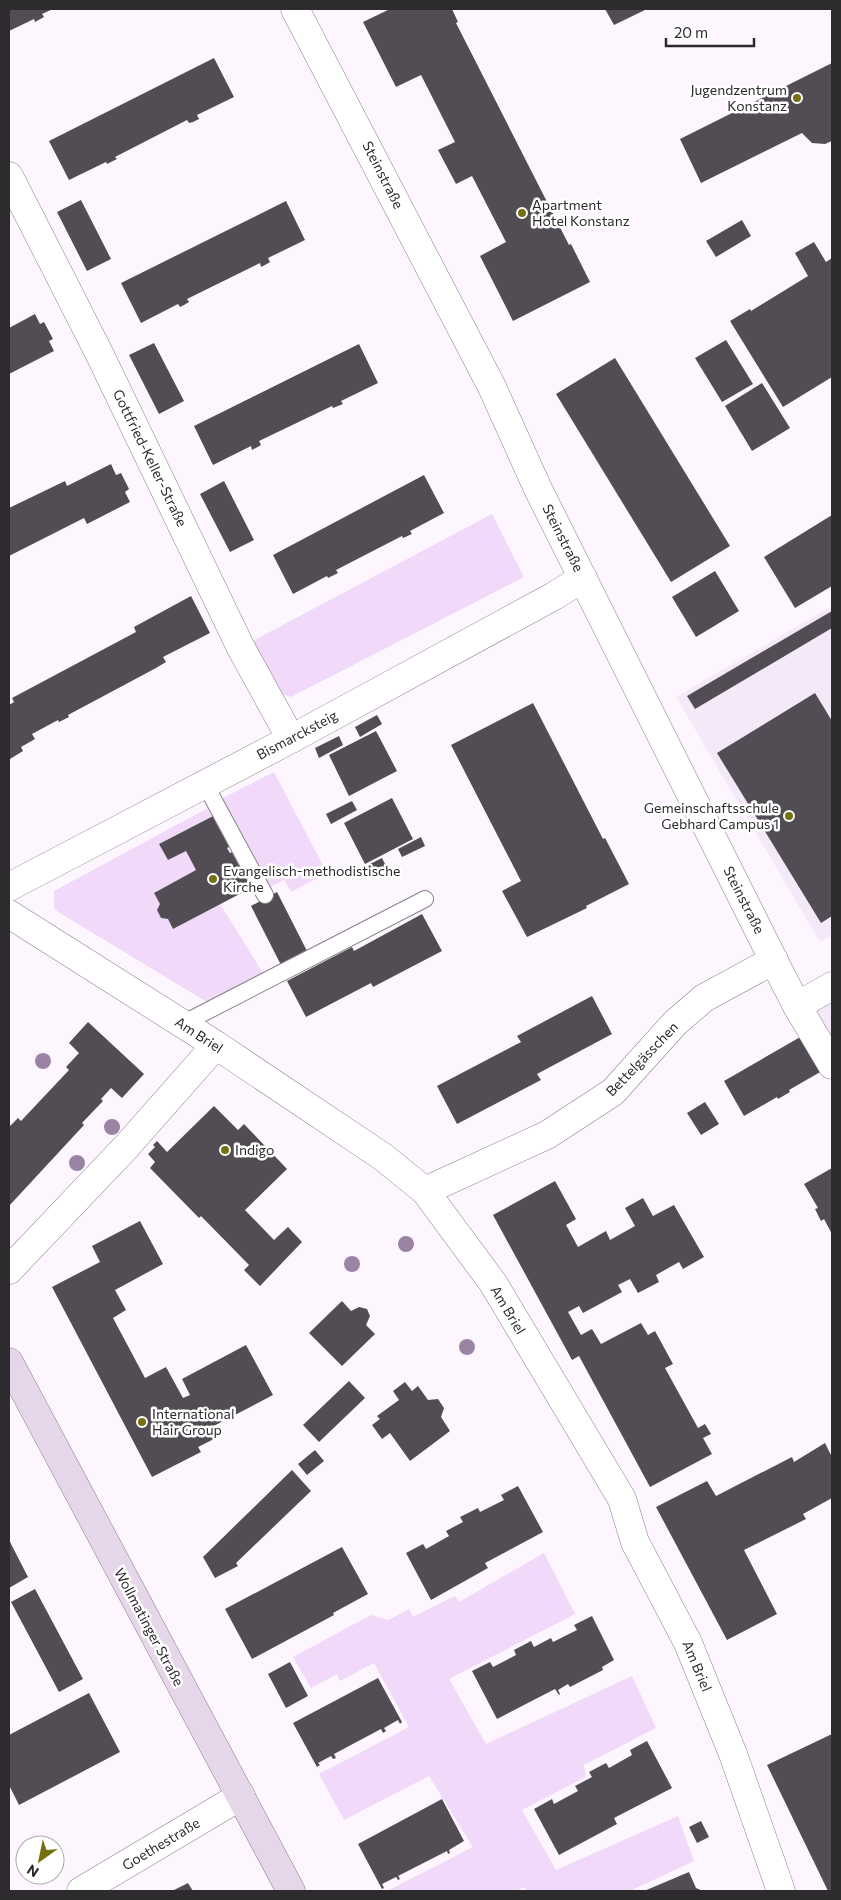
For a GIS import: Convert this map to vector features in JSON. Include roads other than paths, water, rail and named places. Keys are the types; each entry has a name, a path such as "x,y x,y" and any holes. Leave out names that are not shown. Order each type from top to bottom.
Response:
{"main road":[{"name":"Wollmatinger Straße","path":"9,1362 291,1891"}],"street":[{"name":"Steinstraße","path":"296,9 492,387 538,489 774,960 832,1065"},
{"name":"Gottfried-Keller-Straße","path":"9,176 100,355 240,646 291,739"},
{"name":"Bismarcksteig","path":"9,887 291,739 584,578"},
{"name":"Am Briel","path":"9,914 216,1045 383,1157 425,1191 492,1283 622,1500 635,1542 688,1643 733,1754 781,1891"},
{"name":"Bettelgässchen","path":"425,1191 547,1135 613,1092 675,1023 704,998 774,960"},
{"path":"798,1006 832,986"},
{"path":"9,1269 126,1147 216,1045"},
{"name":"Goethestraße","path":"81,1891 241,1796"}],"lane":[{"path":"205,784 265,895"},
{"path":"182,1024 425,899"}],"place":[{"name":"Jugendzentrum Konstanz","path":"797,98"},
{"name":"Apartment Hotel Konstanz","path":"522,213"},
{"name":"Gemeinschaftsschule Gebhard Campus 1","path":"789,816"},
{"name":"Evangelisch-methodistische Kirche","path":"213,879"},
{"name":"Indigo","path":"225,1150"},
{"name":"International Hair Group","path":"142,1422"}]}
